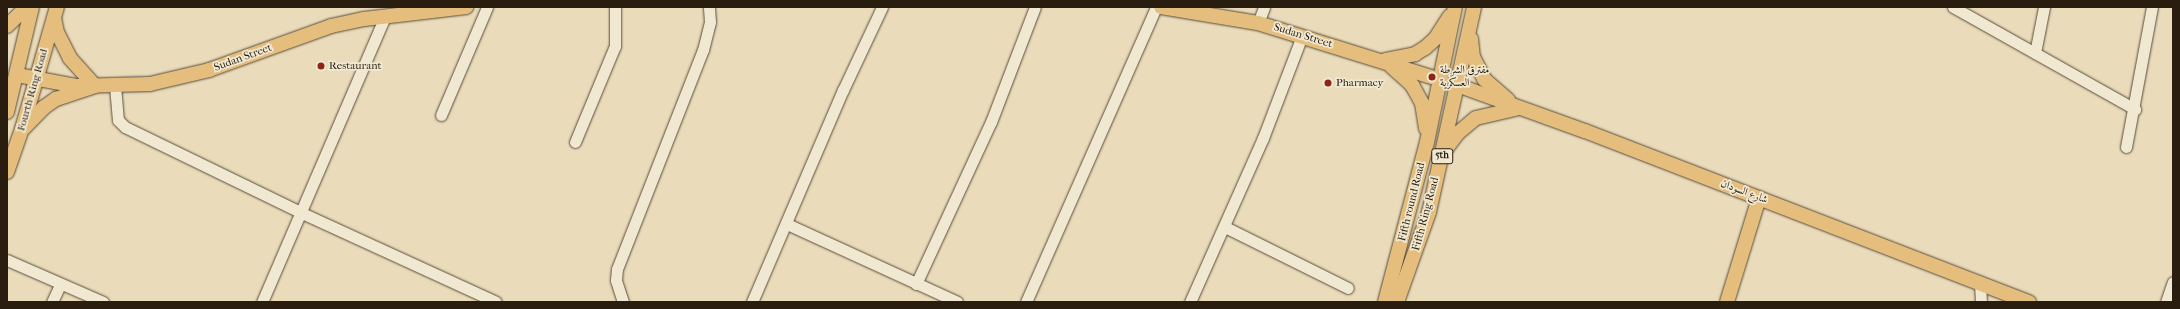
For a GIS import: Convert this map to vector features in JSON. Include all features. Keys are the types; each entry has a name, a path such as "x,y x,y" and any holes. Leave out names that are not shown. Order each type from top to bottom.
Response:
{"main road":[{"path":"7,26 27,7"},
{"name":"Fourth Ring Road","path":"7,112 32,7"},
{"name":"Sudan Street","path":"17,75 36,79 95,86 116,86 174,80 209,70 331,26 385,17 466,7"},
{"name":"Sudan Street","path":"1161,7 1258,23 1382,60 1441,80"},
{"path":"1382,60 1415,54 1425,48 1444,28 1455,7"},
{"name":"Fifth round Road","path":"1385,302 1427,142 1455,7"},
{"name":"Fifth Ring Road","path":"1397,302 1421,240 1474,7"},
{"path":"22,129 43,108 56,99 95,86 70,58 57,33 55,12"},
{"name":"Fourth Ring Road","path":"7,172 22,129 55,12"},
{"path":"1470,26 1473,57 1484,79 1520,108"},
{"path":"1382,60 1398,71 1412,85 1419,97 1426,122 1427,142"},
{"name":"شارع السودان","path":"1457,85 1759,198 2029,302"},
{"path":"1442,153 1458,133 1476,118 1496,111 1520,108"},
{"path":"1727,302 1759,198"}],"street":[{"path":"441,115 487,7"},
{"path":"575,142 614,46 615,7"},
{"path":"623,302 616,280 617,269 703,50 710,22 709,7"},
{"path":"752,302 787,224 843,90 882,7"},
{"path":"916,284 991,122 1035,7"},
{"path":"1026,302 1156,7"},
{"path":"1258,23 1264,7"},
{"path":"1953,7 2135,109"},
{"path":"2035,53 2044,7"},
{"path":"2126,147 2135,109 2152,7"},
{"path":"262,302 302,213 385,17"},
{"path":"1190,302 1225,227 1263,138 1302,36"},
{"path":"116,86 118,120 125,127 302,213 496,302"},
{"path":"787,224 957,302"},
{"path":"1225,227 1348,288"},
{"path":"7,260 60,285 103,302"},
{"path":"2166,302 2173,282"},
{"path":"1980,283 1981,302"},
{"path":"52,302 60,285"}],"place":[{"name":"Restaurant","path":"321,66"},
{"name":"مفترق الشرطة العسكرية","path":"1432,77"},
{"name":"Pharmacy","path":"1328,83"}]}
